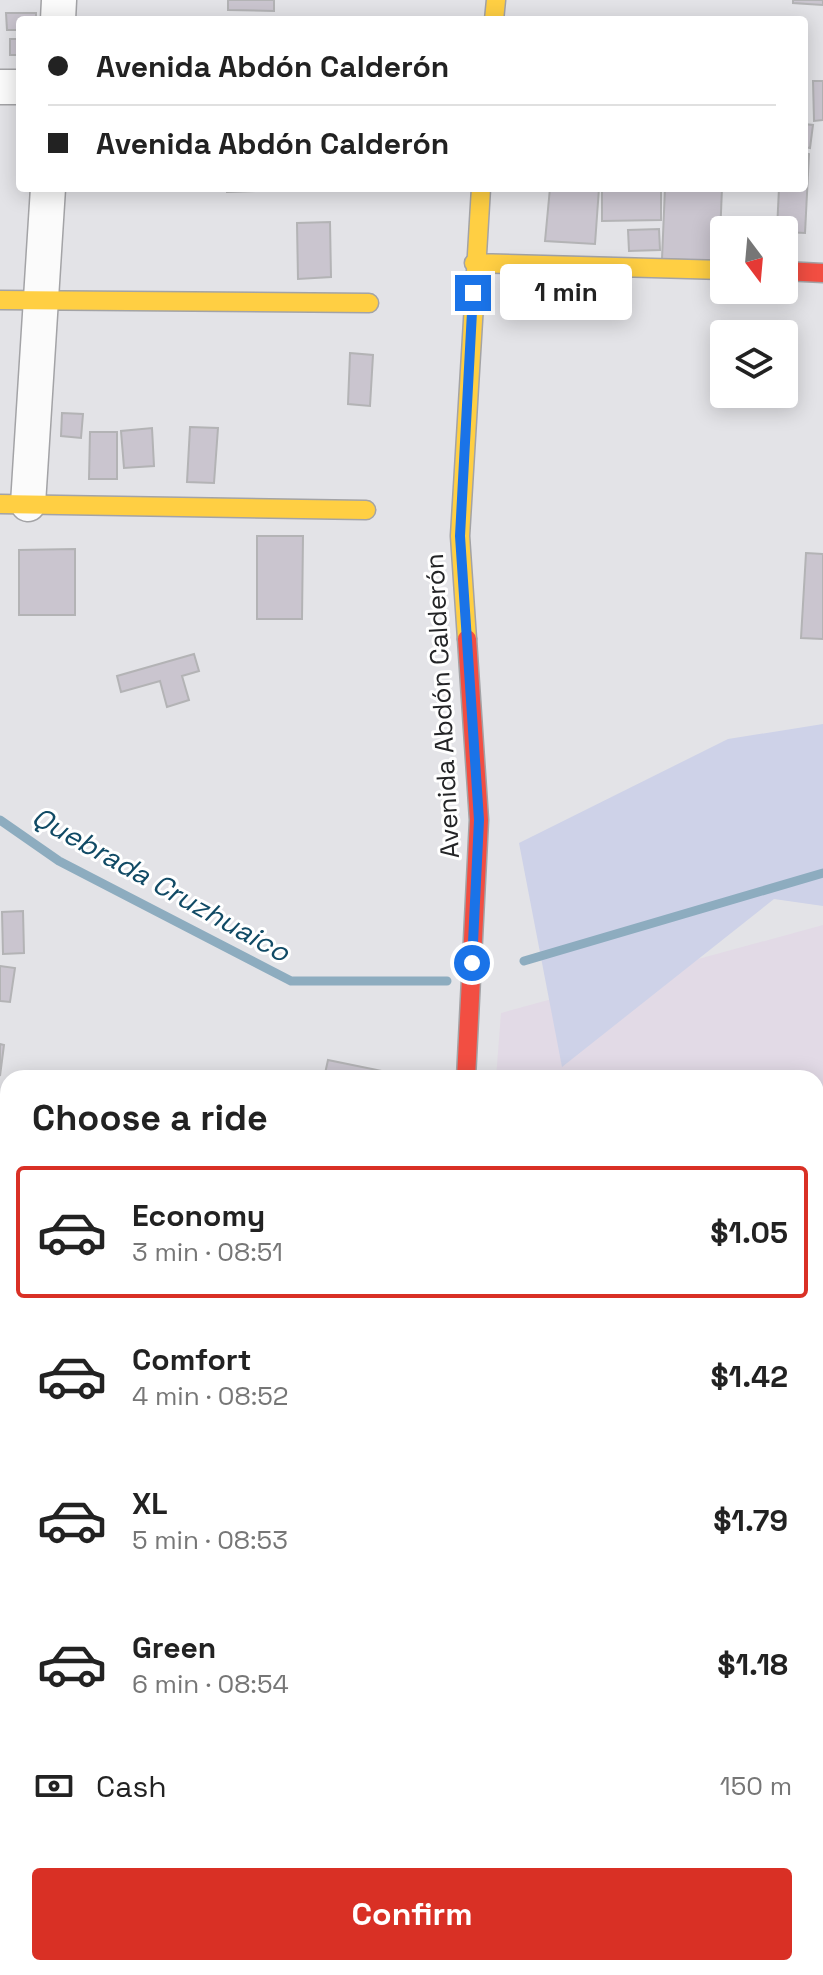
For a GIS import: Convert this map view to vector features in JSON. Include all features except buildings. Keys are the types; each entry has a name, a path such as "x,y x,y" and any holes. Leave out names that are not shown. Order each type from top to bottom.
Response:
{"street":[{"path":"48,192 41,301 14,504 366,510"},
{"name":"Avenida Abdón Calderón","path":"466,1070 479,820 460,536 481,192"},
{"path":"474,263 710,270"},
{"path":"798,272 823,273"},
{"path":"0,300 369,303"}],"shaded area":[{"path":"823,724 823,906 774,899 562,1067 519,843 728,739"},
{"path":"823,925 823,1070 497,1070 501,1013"}],"waterway":[{"name":"Quebrada Cruzhuaico","path":"0,820 59,861 291,981 447,981"},
{"name":"Quebrada Cruzhuaico","path":"524,961 823,873"}],"traffic: slow":[{"path":"494,16 496,0"},
{"path":"467,639 460,536 481,192"},
{"path":"474,263 710,270"},
{"path":"0,300 369,303"},
{"path":"0,504 366,510"}],"traffic: jam":[{"path":"798,272 823,273"},
{"path":"466,1070 479,820 467,639"}],"route":[{"path":"472,963 479,820 460,536 473,293"}]}
